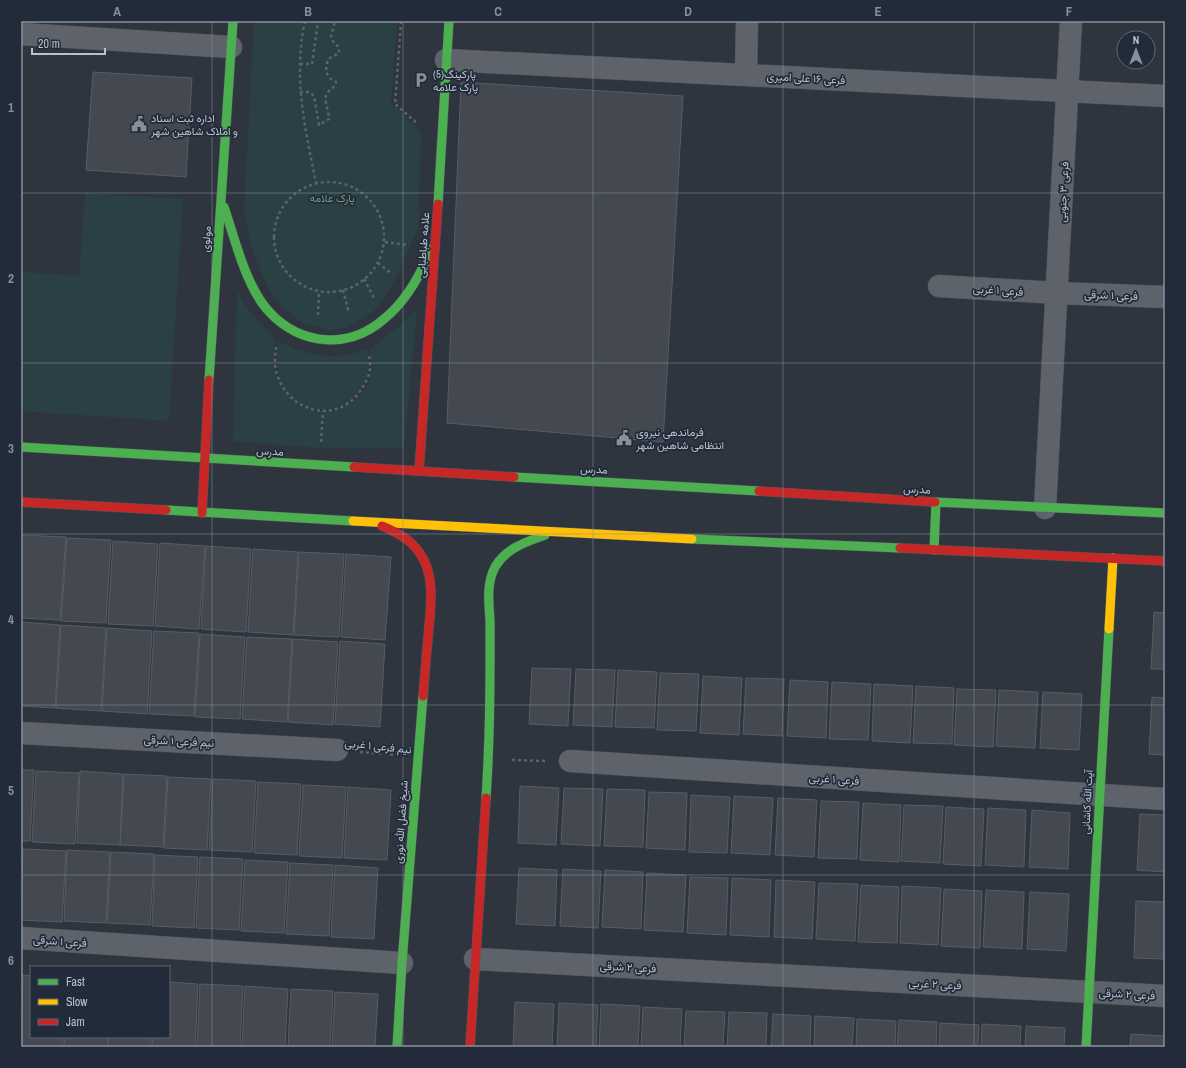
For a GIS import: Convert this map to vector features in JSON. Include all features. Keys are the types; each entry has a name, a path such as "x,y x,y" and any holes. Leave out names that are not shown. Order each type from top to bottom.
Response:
{"street":[{"name":"مولوی","path":"202,513 204,459 232,21"},
{"name":"علامه طباطبایی","path":"419,471 449,21"},
{"path":"746,75 747,21"},
{"name":"فرعی ۳ جنوبی","path":"1045,508 1071,21"},
{"path":"21,34 231,47"},
{"name":"فرعی ۱۶ علی امیری","path":"446,60 1165,96"},
{"path":"221,198 255,291 270,312 289,329 309,338 329,341 349,339 362,334 380,323 396,308 410,289 427,259 436,230"},
{"name":"فرعی ۱ غربی","path":"939,286 1057,293"},
{"name":"فرعی ۱ شرقی","path":"1057,293 1165,297"},
{"name":"مدرس","path":"21,447 936,502 1165,513"},
{"path":"21,502 373,523 1165,561"},
{"path":"934,550 936,502"},
{"name":"شیخ فضل الله نوری","path":"373,523 409,540 419,550 428,568 431,599 402,963 397,1047"},
{"path":"470,1047 488,759 491,677 491,579 498,560 511,548 554,532"},
{"name":"آیت الله کاشانی","path":"1086,1047 1113,558"},
{"name":"نیم فرعی ۱ شرقی","path":"21,733 338,750"},
{"name":"فرعی ۱ غربی","path":"570,761 1099,796"},
{"path":"1099,796 1165,799"},
{"name":"فرعی ۱ شرقی","path":"21,938 402,963"},
{"name":"فرعی ۲ شرقی","path":"476,959 780,976"},
{"name":"فرعی ۲ غربی","path":"780,976 1089,992"},
{"name":"فرعی ۲ شرقی","path":"1089,992 1165,996"}],"path":[{"path":"305,21 300,49 300,92 304,123 316,183"},
{"path":"300,64 312,64 318,21"},
{"path":"300,92 309,92 314,96 319,125 329,119 325,98 326,94 332,89 336,82 328,77 326,68 328,60 339,53 339,47 334,43 331,36 335,21"},
{"path":"401,21 395,104 424,129"},
{"path":"333,181 339,182 351,185 366,194 377,208 384,224 385,242 381,259 371,274 356,286 338,292 319,291 301,285 286,272 277,256 274,237 277,218 286,202 299,190 316,183 333,181"},
{"path":"385,242 413,246"},
{"path":"378,263 398,278"},
{"path":"364,279 375,300"},
{"path":"343,290 350,319"},
{"path":"317,322 319,291"},
{"path":"276,345 277,374 283,388 299,404 323,411 344,406 354,400 360,392 367,380 370,368 369,349"},
{"path":"320,448 323,411"},
{"name":"نیم فرعی ۱ غربی","path":"338,750 418,758"},
{"path":"488,759 570,761"}],"green space":[{"name":"پارک علامه","path":"254,21 397,21 391,103 420,131 418,228 397,276 384,299 373,312 345,328 328,330 303,323 284,309 271,293 251,246 244,211"},
{"path":"85,193 183,199 169,421 21,411 21,272 79,276"},
{"path":"237,289 249,310 276,339 274,356 275,371 280,384 291,398 284,388 279,376 277,358 278,340 299,350 322,355 345,355 368,349 369,368 365,381 359,392 351,400 341,406 330,409 306,407 294,401 304,407 323,411 320,448 233,441"},
{"path":"417,308 404,448 321,448 324,411 349,404 362,393 366,387 371,367 370,349 399,326"}],"building":[{"name":"اداره ثبت اسناد و املاک شاهین شهر","path":"93,72 192,78 186,177 86,170"},
{"path":"461,82 683,96 663,442 447,423"},
{"path":"21,535 66,537 60,620 21,618"},
{"path":"67,538 111,540 106,623 61,621"},
{"path":"113,541 158,544 153,626 108,624"},
{"path":"160,543 205,546 199,629 155,626"},
{"path":"206,546 251,549 246,632 201,629"},
{"path":"253,549 298,552 293,635 248,632"},
{"path":"299,552 344,554 339,637 294,635"},
{"path":"346,554 391,557 385,640 341,637"},
{"path":"1154,612 1165,613 1165,669 1151,669"},
{"path":"21,622 60,625 55,708 21,706"},
{"path":"61,625 106,628 101,711 56,708"},
{"path":"107,628 152,631 147,714 102,711"},
{"path":"154,631 199,633 194,716 149,714"},
{"path":"200,634 245,637 240,719 195,717"},
{"path":"247,637 292,639 287,722 242,719"},
{"path":"293,639 338,642 333,725 288,722"},
{"path":"340,641 385,644 380,727 335,724"},
{"path":"532,668 571,669 568,726 529,724"},
{"path":"576,669 615,670 612,727 573,725"},
{"path":"618,670 657,672 654,728 615,727"},
{"path":"660,673 699,674 696,731 657,730"},
{"path":"703,676 742,678 739,735 700,733"},
{"path":"746,678 784,679 782,736 743,734"},
{"path":"790,680 828,682 826,738 787,736"},
{"path":"832,682 871,684 868,740 829,739"},
{"path":"874,684 913,686 910,743 872,741"},
{"path":"916,686 954,688 952,744 913,743"},
{"path":"957,689 996,690 993,747 954,745"},
{"path":"999,690 1038,692 1035,748 996,746"},
{"path":"1043,692 1082,694 1079,750 1040,748"},
{"path":"1152,697 1165,698 1165,755 1149,754"},
{"path":"21,770 34,770 30,841 21,841"},
{"path":"36,771 79,773 75,844 32,842"},
{"path":"80,771 123,774 120,845 77,843"},
{"path":"124,774 167,776 163,847 120,845"},
{"path":"168,777 211,779 207,850 164,848"},
{"path":"213,779 256,781 252,852 209,850"},
{"path":"258,782 301,784 297,855 254,853"},
{"path":"303,785 346,787 342,858 299,856"},
{"path":"520,786 559,788 556,845 518,843"},
{"path":"348,787 391,790 387,860 344,858"},
{"path":"564,788 603,789 600,846 561,844"},
{"path":"607,789 645,790 643,847 604,846"},
{"path":"649,792 687,793 685,850 646,848"},
{"path":"691,795 730,797 727,853 689,852"},
{"path":"734,796 773,798 770,855 731,853"},
{"path":"778,798 817,800 814,857 775,855"},
{"path":"821,801 859,802 857,859 818,858"},
{"path":"863,803 901,805 899,862 860,860"},
{"path":"904,805 943,806 940,863 901,861"},
{"path":"946,807 984,809 981,866 943,864"},
{"path":"988,808 1026,810 1024,867 985,865"},
{"path":"1032,810 1070,813 1068,869 1029,867"},
{"path":"1140,814 1165,815 1165,872 1137,870"},
{"path":"23,849 66,851 62,922 21,920"},
{"path":"67,850 110,852 106,923 64,921"},
{"path":"111,852 154,854 150,925 107,923"},
{"path":"155,855 198,857 194,928 152,926"},
{"path":"200,857 243,859 239,930 196,928"},
{"path":"245,860 288,862 284,933 241,931"},
{"path":"290,863 333,865 329,936 286,934"},
{"path":"335,865 378,868 374,939 331,937"},
{"path":"519,868 557,870 555,926 516,924"},
{"path":"563,869 601,871 598,928 560,926"},
{"path":"605,870 643,872 641,929 602,927"},
{"path":"647,873 686,875 683,932 644,930"},
{"path":"690,877 728,878 726,935 687,933"},
{"path":"732,878 771,880 769,937 730,935"},
{"path":"776,880 815,882 812,939 774,937"},
{"path":"819,883 858,884 855,941 816,939"},
{"path":"861,885 899,887 897,943 858,942"},
{"path":"902,886 941,888 938,945 900,943"},
{"path":"944,889 982,891 980,948 941,946"},
{"path":"986,890 1024,892 1022,949 983,947"},
{"path":"1030,892 1069,894 1066,951 1027,949"},
{"path":"1136,901 1165,902 1165,959 1134,958"},
{"path":"23,975 30,976 30,1038 63,1038 63,1047 21,1047"},
{"path":"170,982 198,984 195,1047 152,1047 153,1038 170,1038"},
{"path":"200,984 243,986 240,1047 197,1047"},
{"path":"245,986 288,989 285,1047 242,1047"},
{"path":"291,989 333,991 330,1047 288,1047"},
{"path":"335,992 378,994 375,1047 332,1047"},
{"path":"515,1002 554,1004 552,1047 513,1047"},
{"path":"559,1003 598,1005 596,1047 557,1047"},
{"path":"601,1004 640,1006 638,1047 599,1047"},
{"path":"643,1007 682,1009 680,1047 641,1047"},
{"path":"686,1011 725,1012 723,1047 684,1047"},
{"path":"729,1012 767,1013 766,1047 727,1047"},
{"path":"773,1014 811,1016 810,1047 771,1047"},
{"path":"815,1016 854,1018 852,1047 814,1047"},
{"path":"857,1019 896,1021 895,1047 856,1047"},
{"path":"899,1020 937,1022 936,1047 897,1047"},
{"path":"940,1023 979,1025 978,1047 939,1047"},
{"path":"982,1024 1021,1026 1020,1047 981,1047"},
{"path":"1026,1026 1065,1028 1064,1047 1025,1047"},
{"path":"1131,1034 1165,1036 1165,1047 1130,1047"},
{"path":"65,1038 108,1038 107,1047 64,1047"},
{"path":"108,1038 151,1038 151,1047 108,1047"}],"traffic: fast":[{"path":"209,380 233,21"},
{"path":"438,204 449,21"},
{"path":"224,207 245,269 255,292 262,303 274,317 288,328 304,335 320,339 336,340 353,337 369,330 384,319 392,312 412,287 431,249"},
{"path":"21,447 354,467"},
{"path":"514,477 759,491"},
{"path":"935,502 1165,513"},
{"path":"934,550 936,502"},
{"path":"166,510 353,521"},
{"path":"486,798 490,714 490,580 495,567 511,550 517,546 545,535"},
{"path":"692,539 900,548"},
{"path":"1086,1047 1109,629"},
{"path":"397,1047 402,963 423,696"}],"traffic: slow":[{"path":"353,521 692,539"},
{"path":"1109,629 1113,558"}],"traffic: jam":[{"path":"419,471 438,204"},
{"path":"202,513 209,380"},
{"path":"354,467 514,477"},
{"path":"759,491 935,502"},
{"path":"21,502 166,510"},
{"path":"382,526 397,533 411,543 425,561 428,572 431,605 423,696"},
{"path":"900,548 1165,561"},
{"path":"470,1047 486,798"}],"place":[{"name":"پارکینگ(5) پارک علامه","path":"421,80"},
{"name":"اداره ثبت اسناد و املاک شاهین شهر","path":"139,124"},
{"name":"فرماندهی نیروی انتظامی شاهین شهر","path":"624,438"}]}
